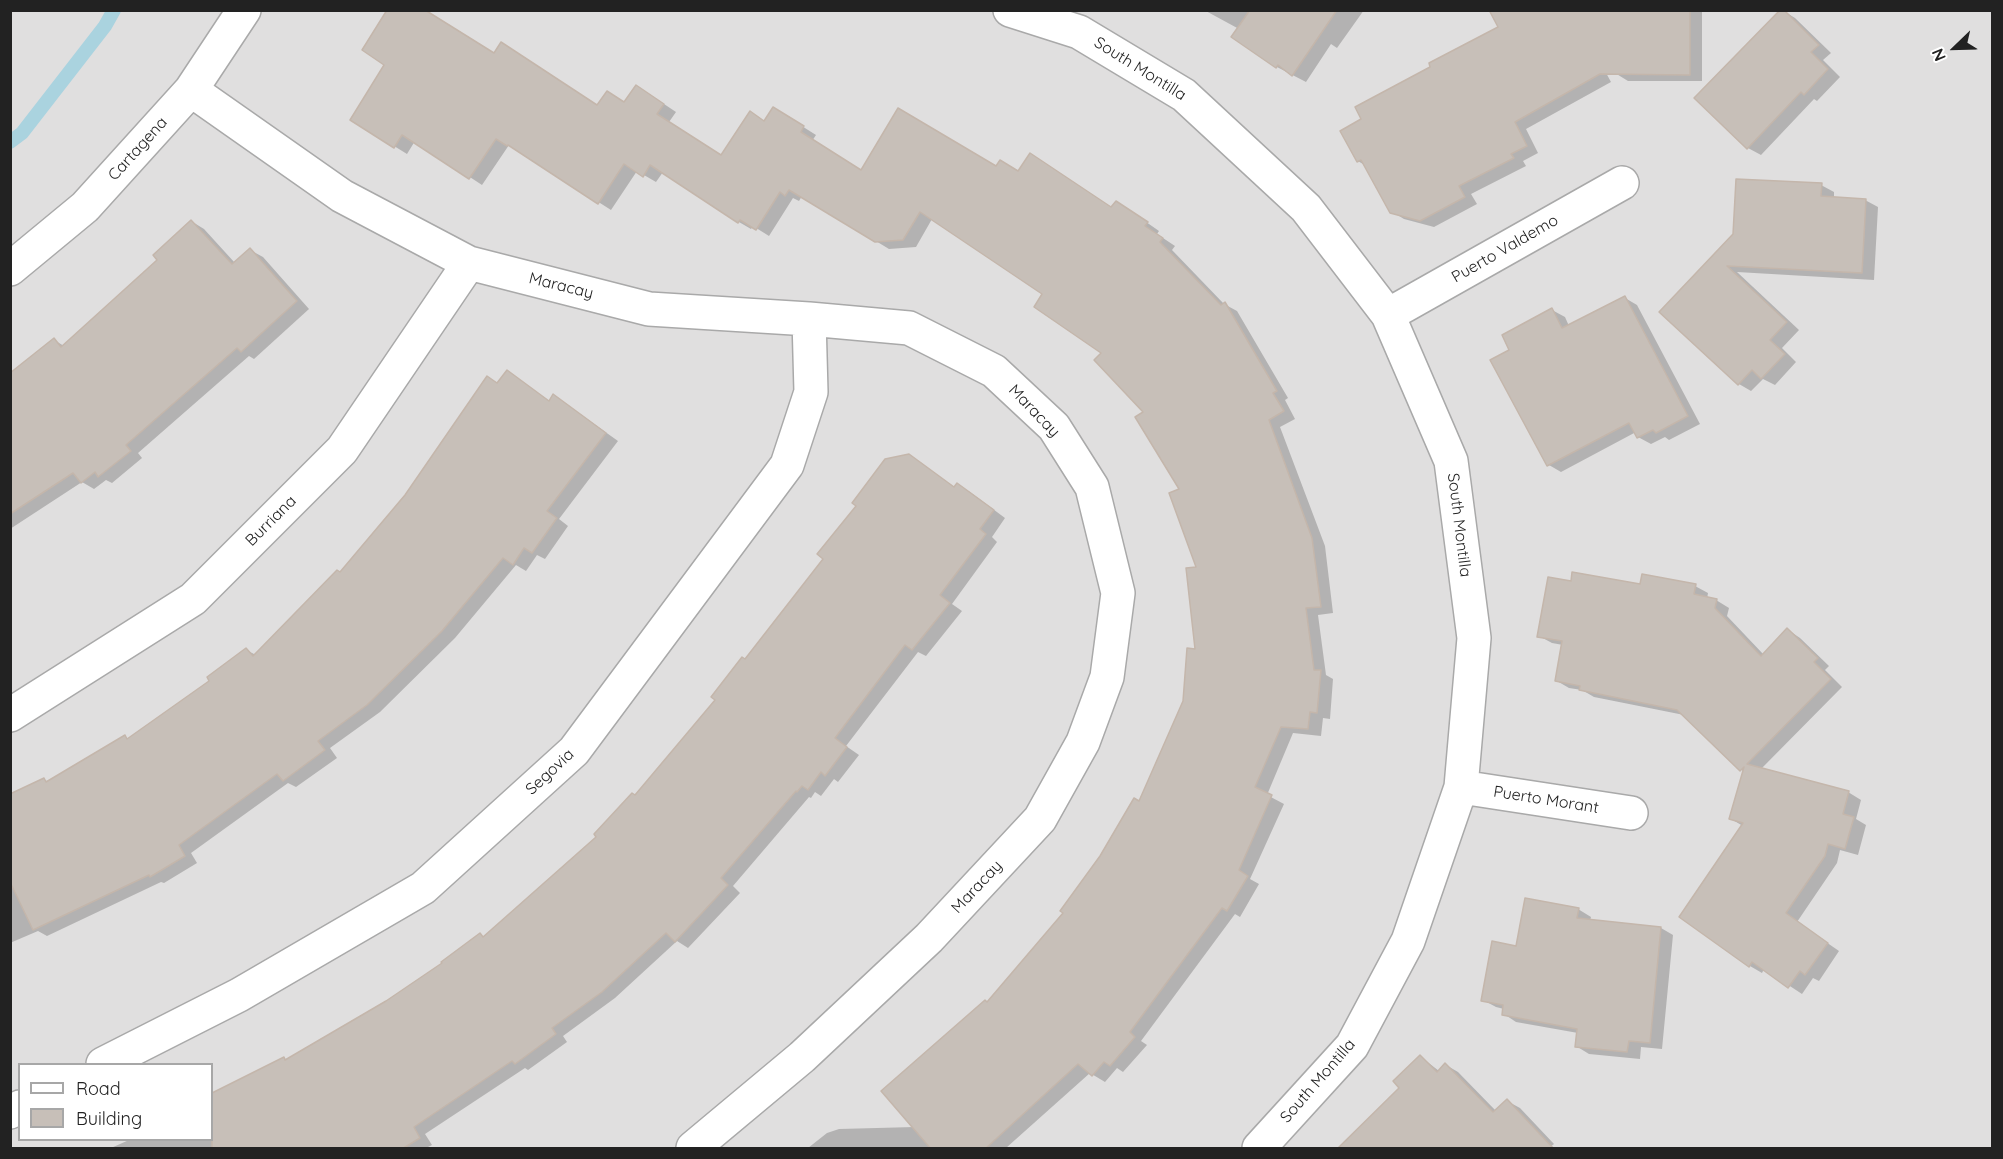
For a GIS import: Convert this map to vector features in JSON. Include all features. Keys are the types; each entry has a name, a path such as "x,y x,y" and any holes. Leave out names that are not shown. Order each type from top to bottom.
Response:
{"street":[{"name":"Cartagena","path":"10,269 85,207 191,90 244,10"},
{"name":"South Montilla","path":"1010,10 1079,32 1184,95 1306,208 1388,315 1451,461 1474,638 1461,787 1408,942 1352,1046 1259,1149"},
{"name":"Maracay","path":"191,90 342,196 469,262 649,309 909,328 994,371 1054,427 1092,487 1118,593 1107,676 1083,742 1040,819 929,938 802,1057 693,1149"},
{"name":"Puerto Valdemo","path":"1388,315 1622,183"},
{"name":"Burriana","path":"10,715 194,599 342,450 469,262"},
{"name":"Segovia","path":"108,1063 239,995 423,888 574,751 787,465 811,392 809,319"},
{"name":"Puerto Morant","path":"1461,787 1631,813"}],"shaded area":[{"path":"10,11 1992,11 1992,1148 11,1148"}],"building":[{"path":"387,10 425,10 494,53 501,42 597,105 607,91 624,102 636,85 664,104 657,114 721,155 750,111 764,121 773,107 804,126 801,132 861,170 898,108 996,166 1000,160 1018,171 1030,153 1111,207 1116,201 1148,222 1145,226 1163,238 1160,242 1221,305 1225,302 1277,391 1273,393 1284,411 1269,420 1312,538 1321,607 1306,608 1314,670 1321,670 1317,713 1310,712 1308,729 1281,727 1255,787 1272,795 1239,870 1248,876 1227,911 1222,908 1130,1032 1135,1037 1110,1066 1104,1062 1092,1076 1078,1064 985,1149 931,1149 881,1091 985,1000 987,1002 1063,913 1060,911 1100,856 1134,798 1139,801 1183,701 1187,648 1195,649 1186,568 1196,567 1169,493 1179,489 1135,417 1143,412 1094,360 1101,353 1034,307 1042,294 920,212 903,240 875,242 789,190 785,196 780,192 756,230 740,220 738,223 650,165 643,177 624,164 598,204 496,139 469,179 402,135 394,148 350,120 384,65 362,50"},
{"path":"1250,10 1337,10 1292,76 1278,65 1276,68 1231,37"},
{"path":"1489,10 1690,10 1690,75 1600,74 1515,122 1527,146 1511,154 1514,158 1459,186 1465,197 1420,221 1390,213 1361,160 1357,162 1340,131 1361,119 1355,107 1430,67 1429,63 1498,27"},
{"path":"1780,10 1784,10 1819,45 1811,52 1828,69 1804,95 1801,92 1747,149 1694,98"},
{"path":"1736,179 1822,183 1821,196 1866,199 1862,273 1727,266 1787,322 1770,340 1785,354 1761,379 1752,370 1738,385 1659,312 1733,234"},
{"path":"191,220 232,264 250,248 297,301 241,352 237,348 126,445 131,451 98,477 95,472 81,483 73,473 10,514 10,373 54,338 61,347 157,260 153,255"},
{"path":"1625,296 1688,416 1656,433 1653,430 1637,438 1629,423 1547,466 1490,360 1509,350 1502,335 1552,308 1562,328"},
{"path":"507,370 549,401 553,394 606,433 547,511 557,518 532,553 524,548 513,565 503,558 442,631 367,705 318,741 325,750 283,781 277,774 179,845 185,856 150,877 149,875 33,930 10,882 10,794 44,778 46,782 125,735 127,739 209,681 207,677 246,648 253,656 337,570 340,572 405,495 487,376 497,383"},
{"path":"909,454 954,487 957,483 994,510 980,529 986,534 940,595 950,603 912,650 905,645 835,738 847,747 825,776 821,772 808,790 802,786 796,791 721,878 728,885 675,942 666,933 602,992 552,1028 556,1034 515,1064 512,1061 414,1127 420,1138 402,1149 212,1149 213,1092 284,1057 285,1060 386,1001 442,963 480,933 483,937 596,837 594,834 632,793 635,795 715,700 711,697 742,657 745,659 823,559 817,554 856,506 852,503 885,459"},
{"path":"1572,572 1640,584 1642,574 1696,584 1694,594 1717,599 1715,608 1761,656 1787,628 1818,658 1814,662 1831,679 1747,764 1849,791 1843,814 1854,817 1845,849 1828,844 1825,856 1786,913 1828,943 1805,975 1800,971 1788,988 1752,962 1749,967 1679,917 1743,823 1729,819 1744,767 1740,771 1677,710 1579,690 1580,686 1555,681 1562,641 1537,637 1548,577 1571,581"},
{"path":"1525,898 1579,908 1577,918 1661,927 1650,1043 1629,1041 1627,1052 1575,1047 1577,1029 1502,1015 1503,1005 1481,1001 1492,941 1516,946"},
{"path":"1420,1055 1437,1072 1445,1063 1493,1112 1507,1099 1554,1149 1337,1149 1399,1088 1393,1081"}],"waterway":[{"path":"10,142 22,133 105,26 114,10"}]}
